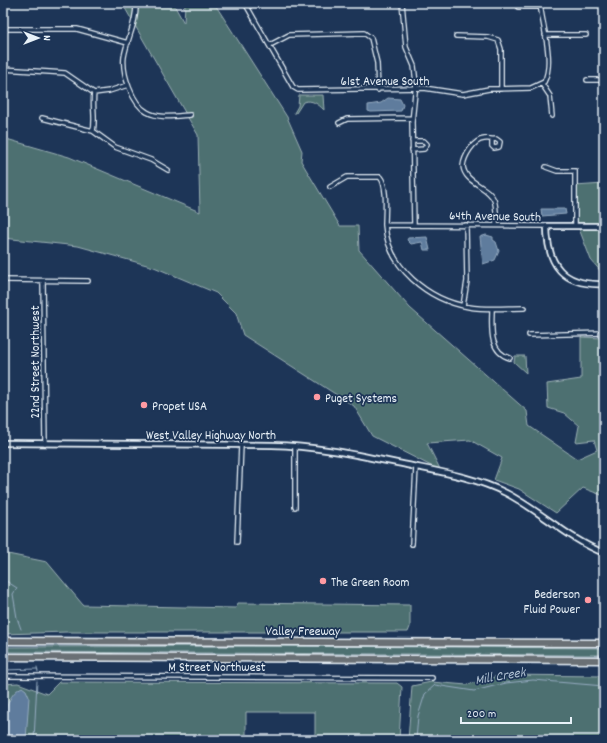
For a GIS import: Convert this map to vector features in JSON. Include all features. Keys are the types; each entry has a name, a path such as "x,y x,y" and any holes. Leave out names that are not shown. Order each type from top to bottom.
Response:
{"highway":[{"name":"Valley Freeway","path":"3,641 604,643"},
{"path":"3,658 64,657 604,660"}],"main road":[{"name":"64th Avenue South","path":"546,226 604,226"},
{"path":"546,226 552,259 560,271 570,279 586,284 604,284"},
{"name":"West Valley Highway North","path":"3,444 295,446 332,450 459,475 505,492 585,544 604,553"}],"street":[{"path":"136,3 137,12 128,43 123,68 128,84 140,107 147,112 157,116 190,115"},
{"path":"245,3 270,45 289,35 368,34 372,38 378,63 378,90"},
{"path":"402,3 406,48 414,66 415,88 412,118 414,225"},
{"path":"518,7 540,5 545,35 547,72 546,80 542,84 550,96 552,116"},
{"path":"3,29 77,29 128,43"},
{"path":"545,35 586,35"},
{"path":"456,36 490,37 499,41 501,49 501,89"},
{"name":"61st Avenue South","path":"270,45 293,86 298,90 378,90 415,88 460,94 501,89 531,88 542,84"},
{"path":"3,69 65,73 94,93 110,91 128,84"},
{"path":"587,80 604,80"},
{"path":"93,131 95,119 93,109 94,93"},
{"path":"42,118 93,131 115,147 151,160 168,170"},
{"path":"339,123 347,120 412,118"},
{"path":"492,141 483,139 475,144 464,159 463,166 468,178 487,191 493,198 496,206 496,225"},
{"path":"412,141 424,141 427,144 424,149 412,150"},
{"path":"546,167 553,170 575,171 575,226"},
{"path":"330,187 347,177 380,177 384,184 386,225 391,251 402,268 413,280 448,301 463,306 492,309 524,308"},
{"name":"64th Avenue South","path":"386,225 546,226"},
{"path":"463,306 467,281 466,225"},
{"path":"3,280 88,281"},
{"name":"22nd Street Northwest","path":"44,281 45,444"},
{"path":"492,309 493,342 502,355 510,358"},
{"path":"529,335 604,333"},
{"path":"237,542 240,445"},
{"path":"295,446 295,507"},
{"path":"412,544 416,467"},
{"name":"M Street Northwest","path":"3,676 432,678"}],"green space":[{"path":"122,3 173,3 184,23 185,3 216,3 216,6 287,117 302,151 301,161 340,226 358,226 359,250 410,308 527,411 529,426 577,459 597,450 594,440 576,442 579,426 564,413 548,408 547,384 581,379 581,337 604,338 604,496 583,488 556,513 519,489 494,480 502,458 470,440 427,443 441,471 372,436 354,406 243,335 236,313 216,293 154,267 78,246 3,238 3,138 69,157 200,212 198,135"},
{"path":"299,95 323,95 324,110 315,103 306,101 303,102 296,113 294,113 298,106"},
{"path":"604,184 603,274 591,260 578,226 575,226 575,186"},
{"path":"515,356 525,356 526,373 514,362"},
{"path":"3,553 47,562 83,605 236,608 238,603 410,605 410,627 408,632 67,632 3,634"},
{"path":"281,646 604,648 604,655 3,652 3,647"},
{"path":"501,675 604,676 604,740 408,740 412,686 431,682 467,685"},
{"path":"59,682 397,683 402,687 399,740 315,740 315,712 246,712 246,740 3,740 3,684 18,683 47,694"}],"water":[{"path":"388,98 400,99 403,105 401,111 368,111 368,105 381,103"},
{"path":"541,209 565,209 566,214 542,216"},
{"path":"486,235 493,237 499,251 495,260 483,264 480,237"},
{"path":"427,237 430,250 424,250 422,242 411,244 407,240 408,238"},
{"path":"22,687 26,690 29,697 26,740 4,740 4,726 8,703 16,691"}],"waterway":[{"name":"Mill Creek","path":"3,579 17,588 13,594 17,618 21,629"},
{"name":"Mill Creek","path":"37,667 38,672"},
{"path":"3,670 37,669"},
{"name":"Mill Creek","path":"416,740 418,716 425,694 435,685 474,691 506,683 533,680 604,686"},
{"name":"Mill Creek","path":"34,740 37,681"}],"place":[{"name":"Puget Systems","path":"317,397"},
{"name":"Propet USA","path":"144,405"},
{"name":"The Green Room","path":"323,581"},
{"name":"Bederson Fluid Power","path":"588,600"}]}
